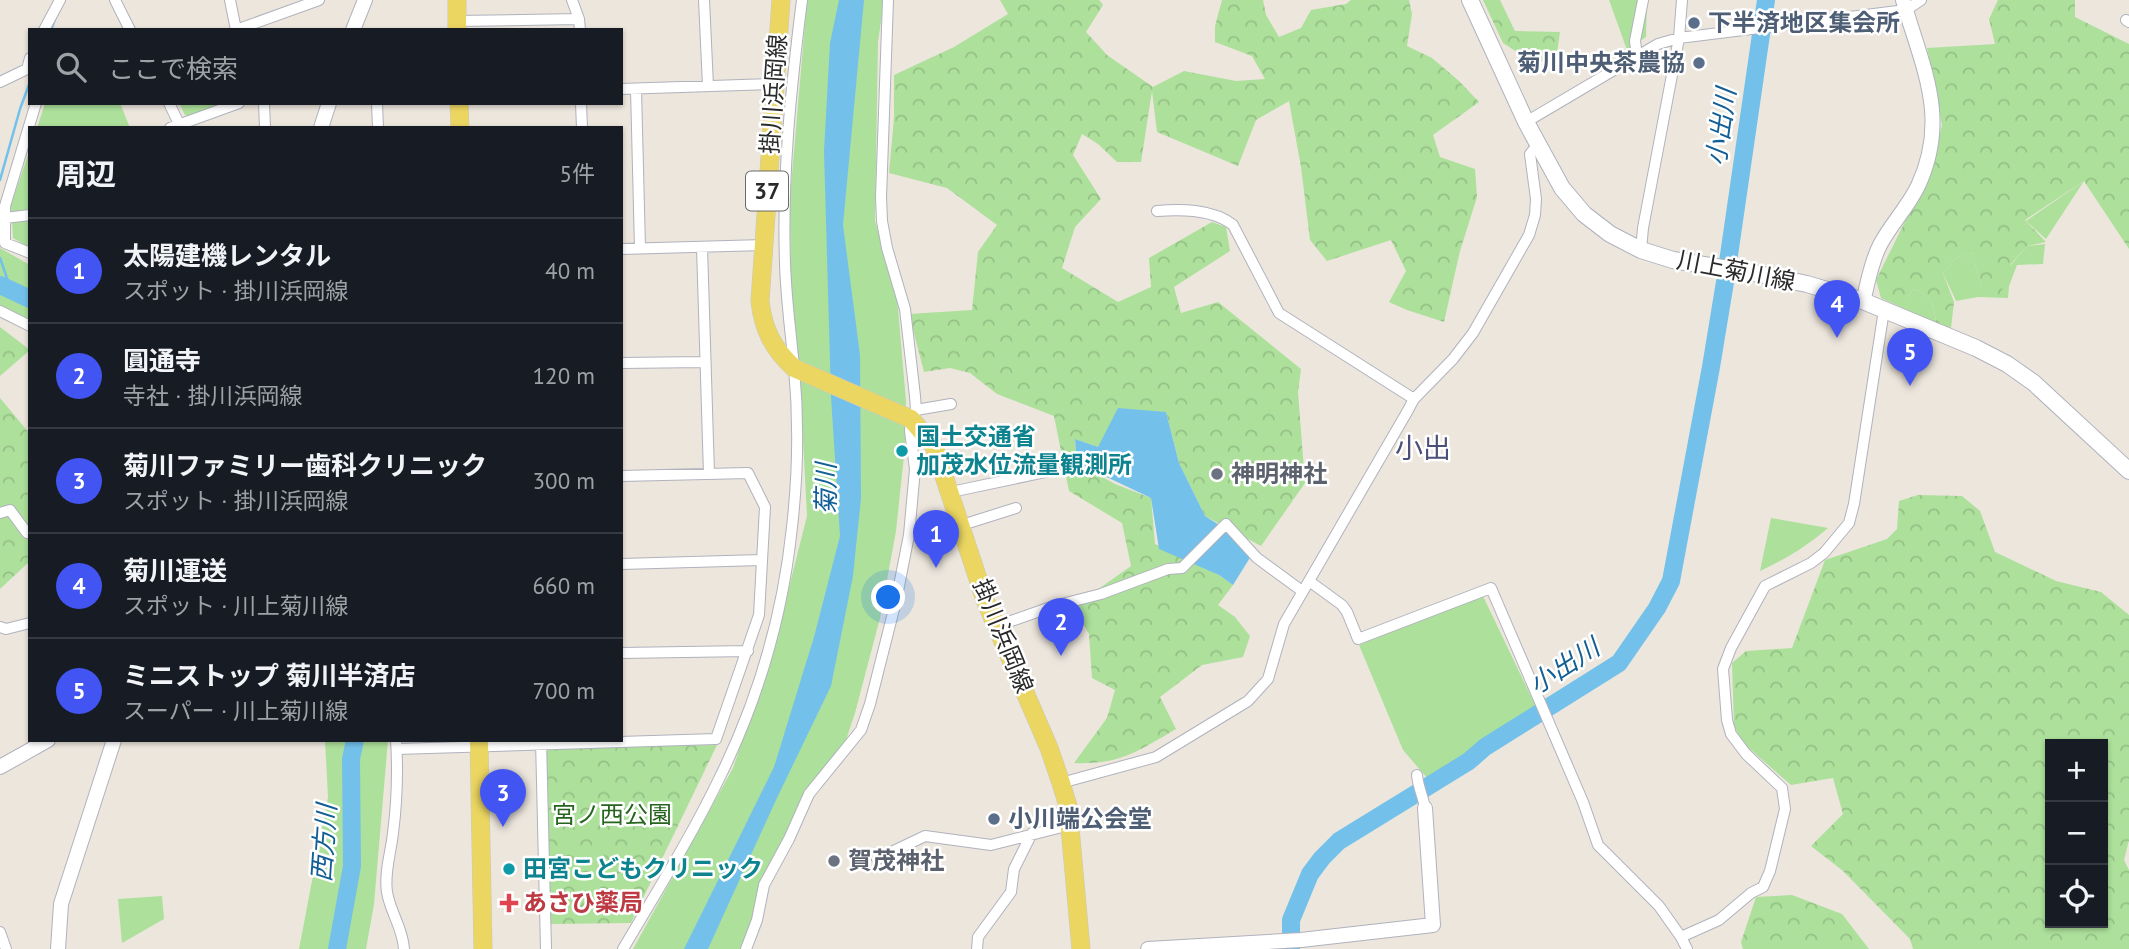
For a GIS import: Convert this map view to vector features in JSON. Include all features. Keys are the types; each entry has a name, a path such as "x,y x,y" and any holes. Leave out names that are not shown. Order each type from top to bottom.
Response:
{"main road":[{"path":"457,0 457,26"},
{"name":"掛川浜岡線","path":"781,0 760,301 762,321 783,358 796,369 912,416 934,446 985,600 1049,748 1068,806 1081,949"},
{"name":"川上菊川線","path":"1470,0 1526,122 1562,188 1584,214 1610,234 1642,250 1673,260 1807,284 1863,301 1976,348 2007,364 2034,383 2129,471"},
{"path":"459,105 460,126"},
{"path":"479,743 483,949"}],"street":[{"path":"45,28 61,0"},
{"path":"115,0 129,28"},
{"path":"230,0 236,28"},
{"path":"262,25 319,0"},
{"path":"354,28 365,0"},
{"path":"457,26 580,24 572,0"},
{"path":"704,0 708,86"},
{"path":"623,949 659,890 719,779 753,699 770,648 785,577 798,452 796,369 785,263 785,218 789,116 802,0"},
{"path":"746,949 757,920 764,885 789,839 808,794 861,730 890,631 909,535 915,469 911,443 912,416 905,309 882,221 882,142 888,0"},
{"path":"1637,56 1635,41 1643,0"},
{"path":"1642,250 1643,228 1679,38 1682,0"},
{"path":"1526,122 1658,44 1679,38 1763,28 1921,0"},
{"path":"1863,301 1880,245 1917,189 1932,142 1934,118 1929,88 1904,5"},
{"path":"0,82 27,69 28,65"},
{"path":"623,89 774,84"},
{"path":"636,89 640,248"},
{"path":"31,126 36,105"},
{"path":"170,105 177,126"},
{"path":"180,126 234,105"},
{"path":"264,105 265,126"},
{"path":"322,126 328,105"},
{"path":"377,105 378,126"},
{"path":"581,105 582,126"},
{"path":"1061,783 1156,757 1248,701 1268,679 1284,624 1414,400 1474,333 1529,235 1536,200 1530,155 1538,144"},
{"path":"25,153 5,206 5,243 28,252"},
{"path":"1157,211 1183,209 1225,219 1233,225 1279,313 1414,400"},
{"path":"5,218 28,215"},
{"path":"623,249 764,245"},
{"path":"702,247 709,474"},
{"path":"1681,937 1718,920 1751,892 1763,887 1770,871 1784,809 1782,788 1746,754 1731,734 1727,720 1723,669 1731,648 1765,586 1811,563 1824,553 1849,523 1884,310"},
{"path":"0,311 28,325"},
{"path":"623,363 705,362"},
{"path":"912,416 951,404"},
{"path":"951,492 1055,470"},
{"path":"623,476 748,473 765,507 759,615 716,739 623,741"},
{"path":"962,525 1016,508"},
{"path":"0,513 10,510 28,533"},
{"path":"997,626 1054,606 1101,594 1168,569 1182,568 1226,524 1257,558 1302,591"},
{"path":"623,564 762,560"},
{"path":"1309,581 1342,605 1358,639 1491,588 1583,802 1598,845 1659,906 1687,949"},
{"path":"0,626 6,629 28,624"},
{"path":"623,653 748,651"},
{"path":"0,767 44,742"},
{"path":"58,949 61,904 113,742"},
{"path":"404,949 401,930 387,892 396,812 396,745 571,742"},
{"path":"541,743 546,949"},
{"path":"1148,949 1246,946 1433,925 1424,803 1417,780"},
{"path":"877,859 925,836 991,845 1070,825"},
{"path":"977,949 978,937 1010,892 1014,869 1032,833"},
{"path":"0,932 6,949"},
{"path":"1073,949 1081,949"}],"green space":[{"path":"807,0 884,0 878,42 875,221 897,297 906,401 905,446 896,531 880,618 845,743 806,791 763,880 755,914 741,949 633,949 733,768 775,643 807,516 800,382 791,297 790,198"},
{"path":"1000,0 1099,0 1103,5 1086,32 1107,55 1153,87 1184,71 1236,81 1265,79 1252,56 1215,42 1215,26 1222,0 1263,0 1266,15 1279,37 1301,28 1311,10 1346,4 1351,0 1409,0 1412,14 1407,46 1432,58 1479,102 1433,135 1440,157 1475,169 1477,197 1460,251 1444,322 1389,302 1406,271 1391,240 1327,261 1310,240 1289,101 1256,120 1238,166 1157,132 1152,91 1141,162 1117,162 1098,144 1082,134 1073,155 1101,199 1075,227 1062,268 1118,302 1151,287 1149,258 1212,222 1226,227 1230,251 1174,287 1181,313 1218,302 1301,369 1298,392 1305,483 1261,546 1205,516 1179,463 1166,412 1098,447 1075,439 1077,463 1115,484 1151,498 1155,544 1219,575 1233,585 1218,605 1235,617 1250,636 1243,657 1202,665 1160,697 1176,729 1139,750 1104,762 1074,763 1107,718 1115,690 1092,678 1089,634 1073,607 1131,566 1122,523 1069,491 1054,416 997,394 970,373 950,368 924,372 909,314 972,310 978,252 997,225 947,188 889,173 894,118 894,75 954,47 1008,14"},
{"path":"1483,0 1500,0 1515,31 1560,32 1557,53 1544,62 1520,54 1503,43"},
{"path":"1609,0 1647,0 1646,37 1627,50"},
{"path":"1998,0 2075,0 2075,17 2129,44 2129,249 2084,181 2025,220 2046,242 2027,246 2011,264 2000,296 1982,289 1972,252 1956,258 1943,273 1954,302 1951,328 1936,323 1933,306 1925,295 1914,289 1906,298 1881,298 1876,280 1931,169 1942,125 1927,48 1995,44 1989,19"},
{"path":"44,105 121,105 129,126 38,126"},
{"path":"180,105 219,105 188,116"},
{"path":"28,155 28,247 13,238 11,205"},
{"path":"2084,181 2046,239 2026,221"},
{"path":"2045,244 2043,264 2017,265 2009,286 2008,298 1978,297 1956,301 1943,273 1956,258 1972,252 1982,289 2011,265 2027,246"},
{"path":"0,248 28,264 28,320 0,305"},
{"path":"1914,289 1931,302 1936,323 1881,298 1906,298"},
{"path":"0,327 28,348 28,352 0,376"},
{"path":"0,398 28,432 28,563 0,589"},
{"path":"1918,495 1962,496 1980,511 1995,552 2056,581 2101,592 2129,615 2129,840 2124,860 2129,870 2129,949 1913,949 1910,939 1843,871 1811,846 1843,814 1833,778 1791,785 1743,743 1734,726 1732,663 1746,651 1792,648 1825,560 1887,539 1897,529 1899,501"},
{"path":"1771,518 1828,528 1796,552 1760,571"},
{"path":"1482,594 1536,707 1428,779 1403,750 1359,645"},
{"path":"325,742 388,742 374,904 366,949 299,949 328,797"},
{"name":"宮ノ西公園","path":"717,745 631,923 550,924 545,753 549,748"},
{"path":"1792,895 1842,914 1869,949 1743,949 1741,942 1756,897"},
{"path":"162,896 164,919 122,943 118,899"}],"water":[{"path":"839,0 864,0 843,225 860,355 861,498 853,576 831,686 708,949 684,949 774,767 814,637 840,536 831,397 824,151 830,43"},
{"path":"1118,408 1166,412 1179,463 1205,516 1256,548 1233,585 1219,575 1159,549 1151,498 1077,463 1075,439 1098,447"}],"waterway":[{"name":"小出川","path":"1728,262 1766,0"},
{"path":"52,28 55,19"},
{"path":"0,180 28,87"},
{"path":"0,258 11,290"},
{"name":"小出川","path":"1291,949 1291,920 1310,874 1339,841 1469,761 1485,747 1619,663 1657,608 1671,581 1725,282"},
{"name":"西方川","path":"0,285 28,298"},
{"name":"西方川","path":"337,949 352,866 351,759 355,742"}],"place":[{"name":"下半済地区集会所","path":"1694,23"},
{"name":"菊川中央茶農協","path":"1699,63"},
{"name":"菊川運送","path":"1837,338"},
{"name":"ミニストップ 菊川半済店","path":"1910,386"},
{"name":"国土交通省 加茂水位流量観測所","path":"902,451"},
{"name":"神明神社","path":"1217,474"},
{"name":"太陽建機レンタル","path":"936,568"},
{"name":"圓通寺","path":"1061,656"},
{"name":"小川端公会堂","path":"994,819"},
{"name":"菊川ファミリー歯科クリニック","path":"503,827"},
{"name":"賀茂神社","path":"834,861"},
{"name":"田宮こどもクリニック","path":"509,869"},
{"name":"あさひ薬局","path":"509,903"}],"district":[{"name":"小出","path":"1423,448"}],"water label":[{"name":"菊川","path":"826,489"}]}
